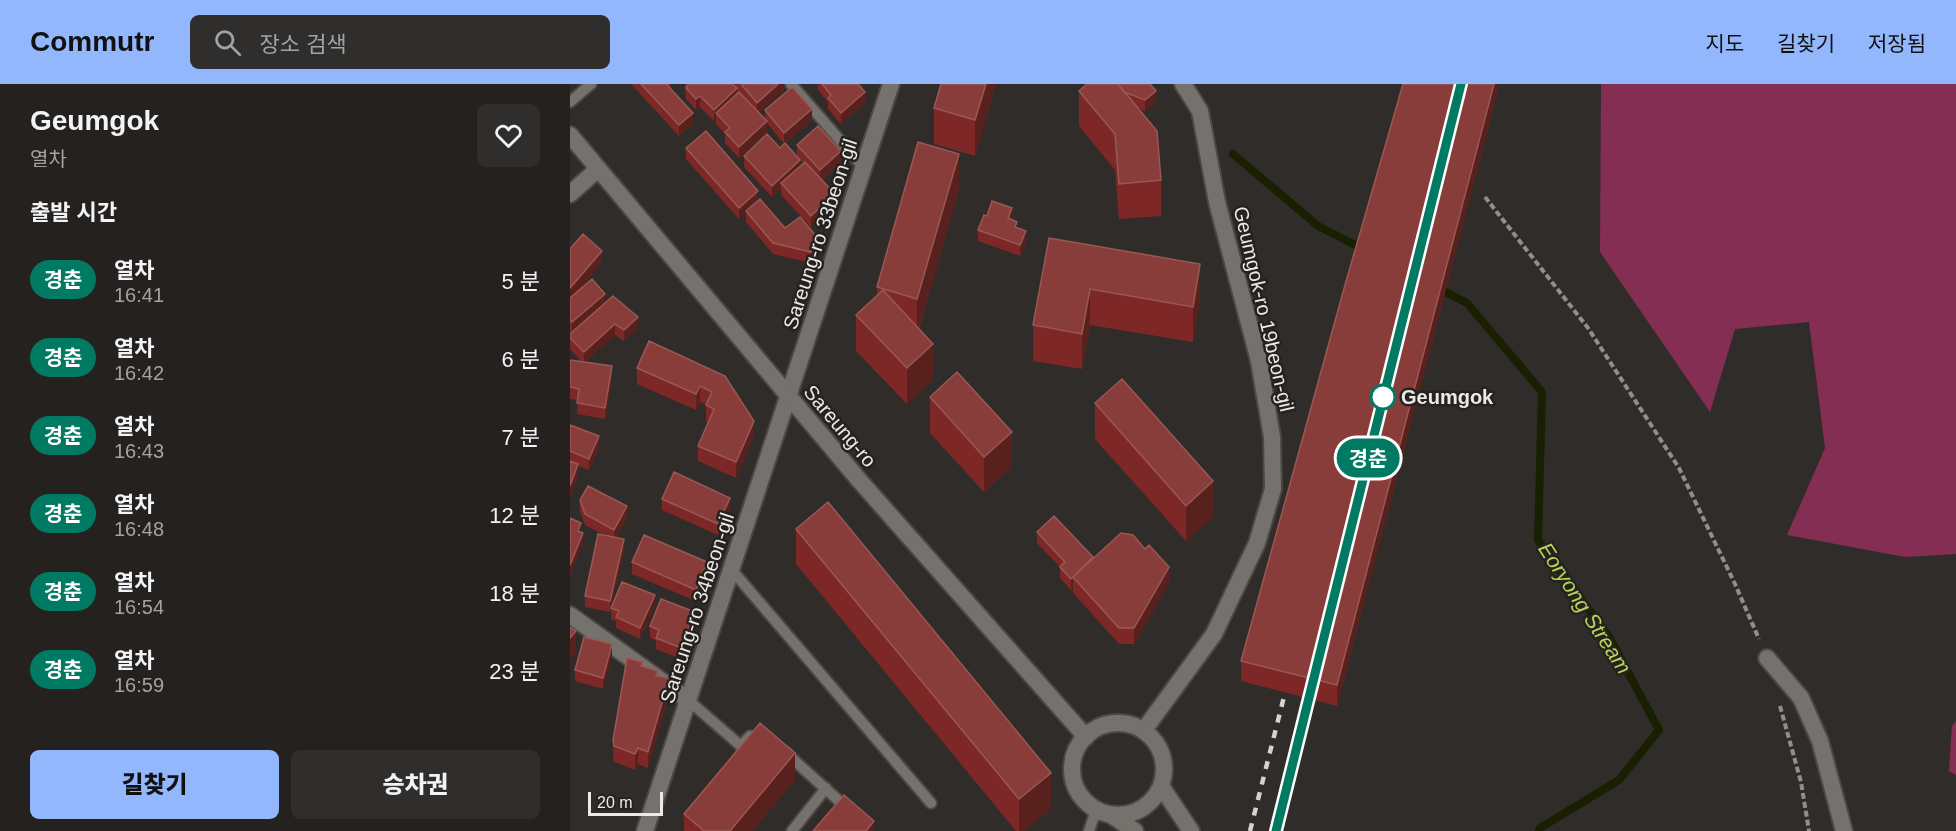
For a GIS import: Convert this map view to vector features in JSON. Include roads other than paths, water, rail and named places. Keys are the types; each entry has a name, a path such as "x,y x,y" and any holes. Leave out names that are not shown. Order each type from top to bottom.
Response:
{"street":[{"name":"Sareung-ro 33beon-gil","path":"788,397 891,84"},
{"name":"Geumgok-ro 19beon-gil","path":"1144,730 1214,634 1257,543 1273,489 1272,437 1259,362 1217,201 1200,111 1183,84"},
{"name":"Sareung-ro","path":"570,135 788,397 1086,737"},
{"path":"570,194 598,169"},
{"name":"Sareung-ro 34beon-gil","path":"645,831 788,397"},
{"path":"570,615 688,700"},
{"path":"1767,658 1801,698 1820,741 1844,831"},
{"path":"1103,812 1126,814 1141,809 1153,799 1161,786 1164,771 1162,755 1155,741 1144,730 1129,724 1114,723 1099,728 1086,737 1077,748 1073,762 1073,776 1077,789 1085,801 1103,812 1135,831"},
{"path":"1161,786 1191,831"}],"lane":[{"path":"570,102 591,84"},
{"path":"791,84 864,168"},
{"path":"731,569 931,803"},
{"path":"688,700 741,746 758,727"},
{"path":"775,742 857,817"},
{"path":"792,831 826,788"},
{"path":"1089,831 1103,812"}],"waterway":[{"name":"Eoryong Stream","path":"1233,154 1318,226 1363,249"},
{"name":"Eoryong Stream","path":"1438,288 1467,303 1542,392 1538,540 1609,637 1659,730 1619,780 1540,828 1539,831"}],"railway":[{"path":"1250,831 1289,677"},
{"path":"1276,831 1313,682"}],"train":[{"name":"경춘","path":"1276,831 1461,84"}],"place":[{"name":"Geumgok","path":"1383,397"}]}
